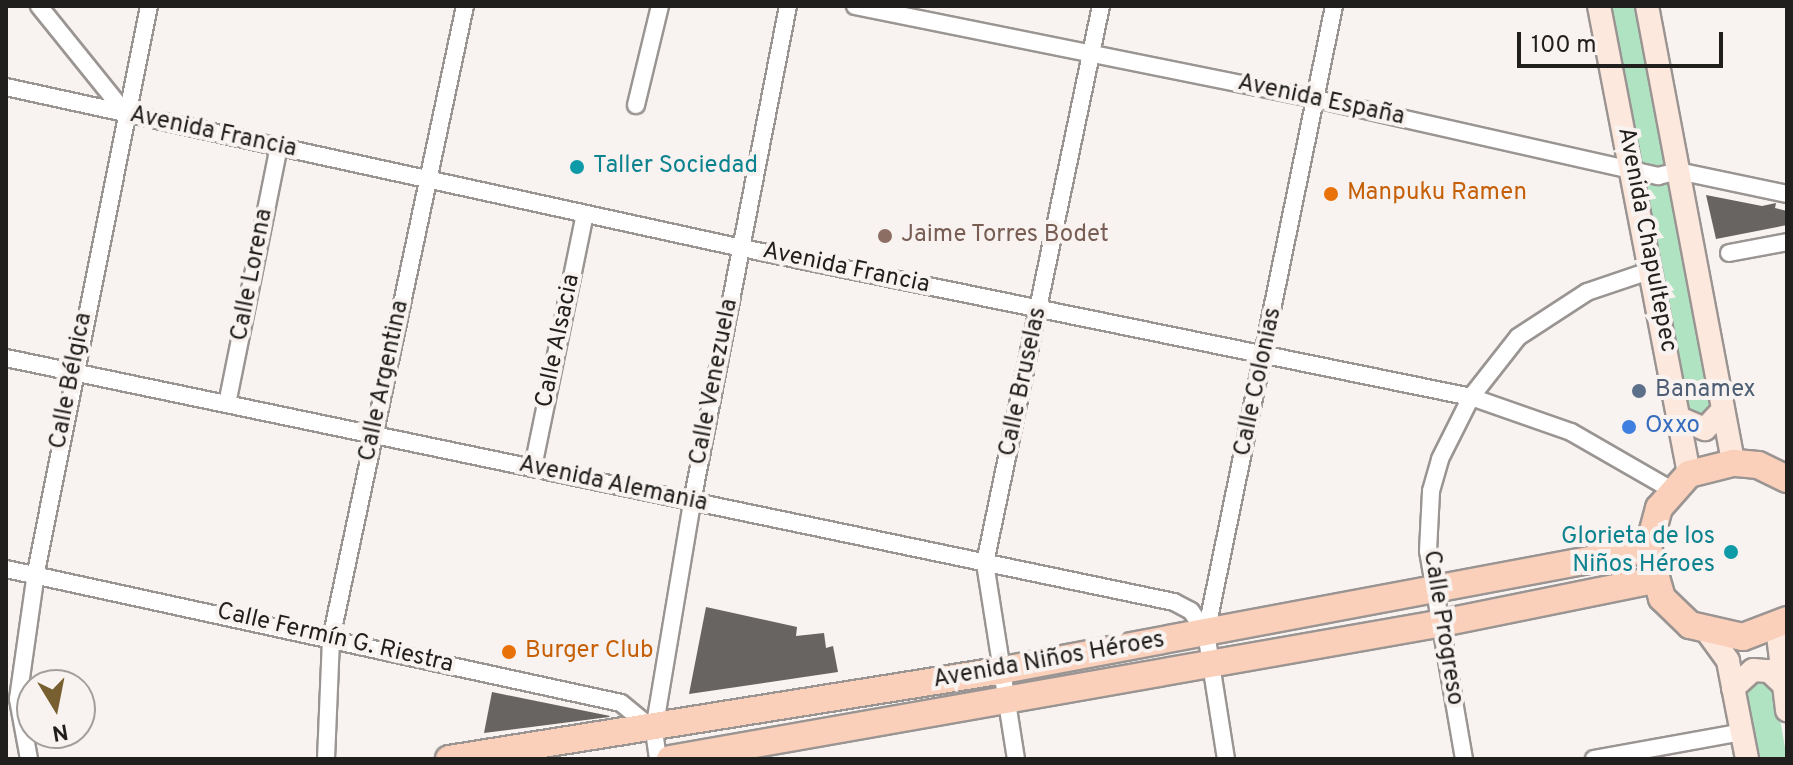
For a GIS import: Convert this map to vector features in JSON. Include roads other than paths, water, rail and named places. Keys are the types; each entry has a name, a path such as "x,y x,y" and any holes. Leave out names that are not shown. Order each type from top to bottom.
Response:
{"main road":[{"path":"1782,624 1743,637 1708,633 1675,613 1653,580 1648,549 1651,528 1680,482 1733,463 1758,465 1787,479"},
{"name":"Avenida Niños Héroes","path":"449,759 654,730 998,671 1432,593 1648,549"},
{"name":"Avenida Niños Héroes","path":"670,759 1437,624 1653,580"}],"street":[{"path":"39,6 126,114"},
{"name":"Calle Bélgica","path":"29,759 12,699 73,372 149,6"},
{"name":"Calle Argentina","path":"326,759 331,639 465,6"},
{"path":"636,105 660,6"},
{"name":"Calle Venezuela","path":"658,759 654,730 692,502 788,6"},
{"name":"Avenida España","path":"855,6 1316,99 1658,176 1678,171 1787,194"},
{"name":"Calle Bruselas","path":"1016,759 998,671 985,563 1101,6"},
{"name":"Calle Colonias","path":"1226,759 1206,633 1266,355 1334,6"},
{"name":"Avenida Chapultepec","path":"1599,6 1681,419 1680,482"},
{"name":"Avenida Chapultepec","path":"1647,6 1733,463"},
{"name":"Avenida Francia","path":"6,87 742,248 1471,397 1571,432 1680,482"},
{"name":"Calle Lorena","path":"227,404 279,147"},
{"name":"Calle Alsacia","path":"533,467 585,214"},
{"path":"1729,253 1787,242"},
{"name":"Calle Progreso","path":"1464,759 1432,593 1431,491 1471,397 1518,337 1551,312 1599,287 1652,270"},
{"name":"Avenida Alemania","path":"6,358 1174,602 1191,611 1206,633"},
{"path":"1681,419 1705,429 1723,410"},
{"name":"Calle Fermín G. Riestra","path":"6,569 36,572 621,703 654,730"},
{"path":"1782,624 1781,682 1787,710"},
{"path":"1708,633 1728,661 1747,759"},
{"path":"1733,688 1753,670 1769,671 1781,682"},
{"path":"1594,759 1742,732"}],"place":[{"name":"Taller Sociedad","path":"577,167"},
{"name":"Manpuku Ramen","path":"1331,194"},
{"name":"Jaime Torres Bodet","path":"885,236"},
{"name":"Banamex","path":"1639,391"},
{"name":"Oxxo","path":"1629,427"},
{"name":"Glorieta de los Niños Héroes","path":"1731,552"},
{"name":"Burger Club","path":"509,652"}]}
